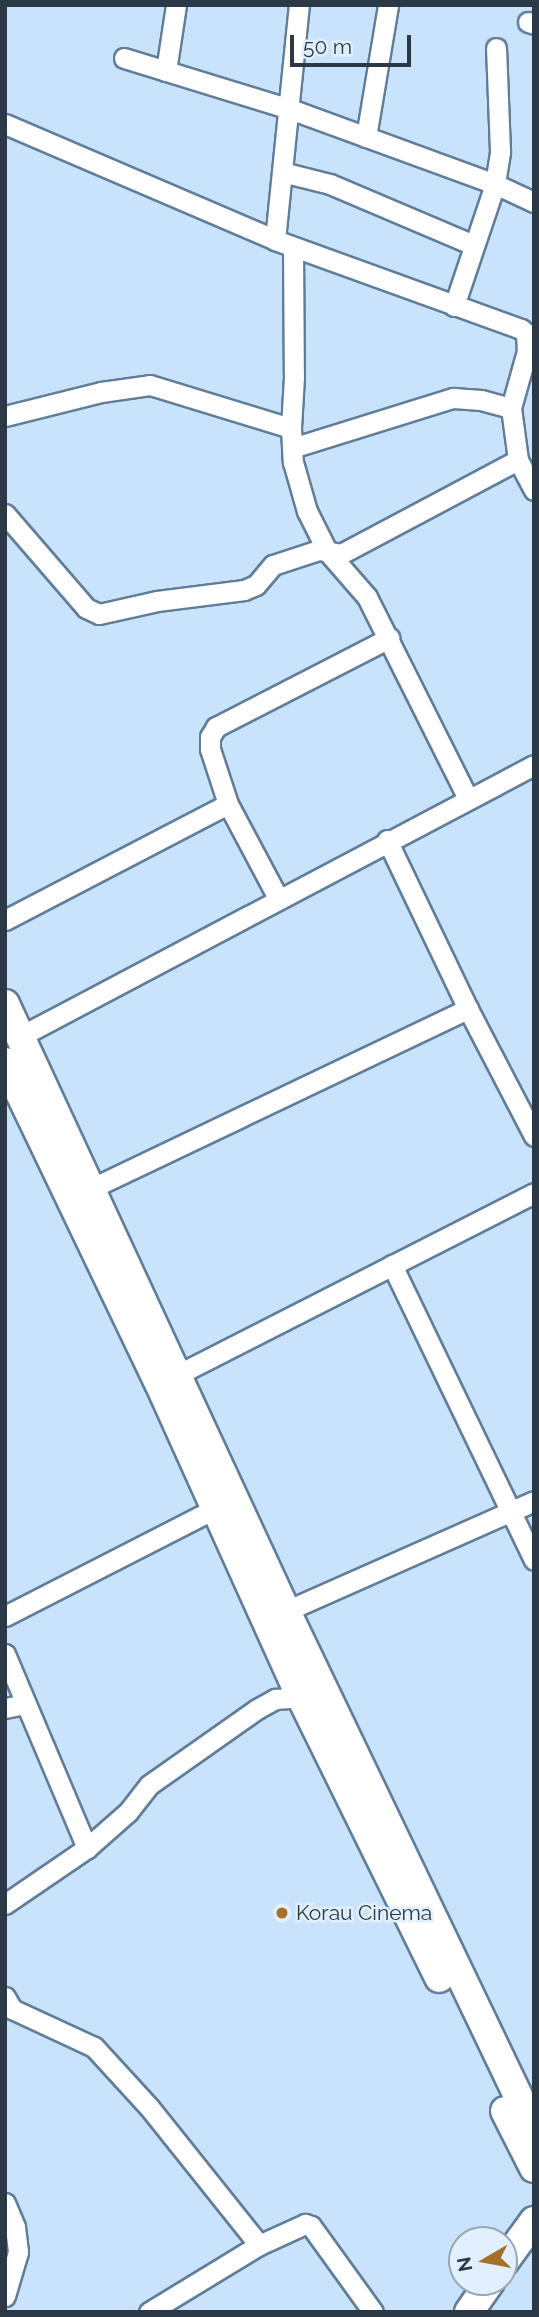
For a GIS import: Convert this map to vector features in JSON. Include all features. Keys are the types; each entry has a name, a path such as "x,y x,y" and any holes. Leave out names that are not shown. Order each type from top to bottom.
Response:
{"main road":[{"path":"5,1004 179,1374 286,1611 534,2129"},
{"path":"5,1062 159,1383 301,1697 534,2168"},
{"path":"518,2243 534,2221"},
{"path":"518,2266 534,2253"}],"street":[{"path":"166,71 176,5"},
{"path":"275,240 299,5"},
{"path":"366,137 388,5"},
{"path":"454,306 495,184 500,151 496,48"},
{"path":"124,58 290,109 495,184 534,202"},
{"path":"5,124 275,240 526,333 527,351 511,408 518,460 534,490"},
{"path":"282,172 330,184 474,245"},
{"path":"293,247 294,377 291,438 307,511 327,551 367,597 468,799"},
{"path":"5,416 101,393 150,385 291,438 453,398 481,400 511,408"},
{"path":"5,514 86,608 99,614 157,601 244,590 256,584 273,565 319,550 341,554 518,460"},
{"path":"278,898 228,804 210,749 211,737 216,727 389,638"},
{"path":"19,1037 387,840 534,765"},
{"path":"5,920 228,804"},
{"path":"387,840 468,1009 534,1136"},
{"path":"90,1189 468,1009"},
{"path":"179,1374 534,1193"},
{"path":"392,1265 534,1560"},
{"path":"286,1611 534,1501"},
{"path":"5,1616 214,1509"},
{"path":"5,1654 87,1848"},
{"path":"5,1905 87,1848 160,1777 275,1699 301,1697"},
{"path":"5,1707 26,1704"},
{"path":"5,1997 12,2009 94,2047 149,2107 258,2245"},
{"path":"5,2203 15,2227 18,2252 5,2296"},
{"path":"149,2312 258,2245 299,2226 311,2226 373,2312"}],"place":[{"name":"Korau Cinema","path":"282,1913"}]}
